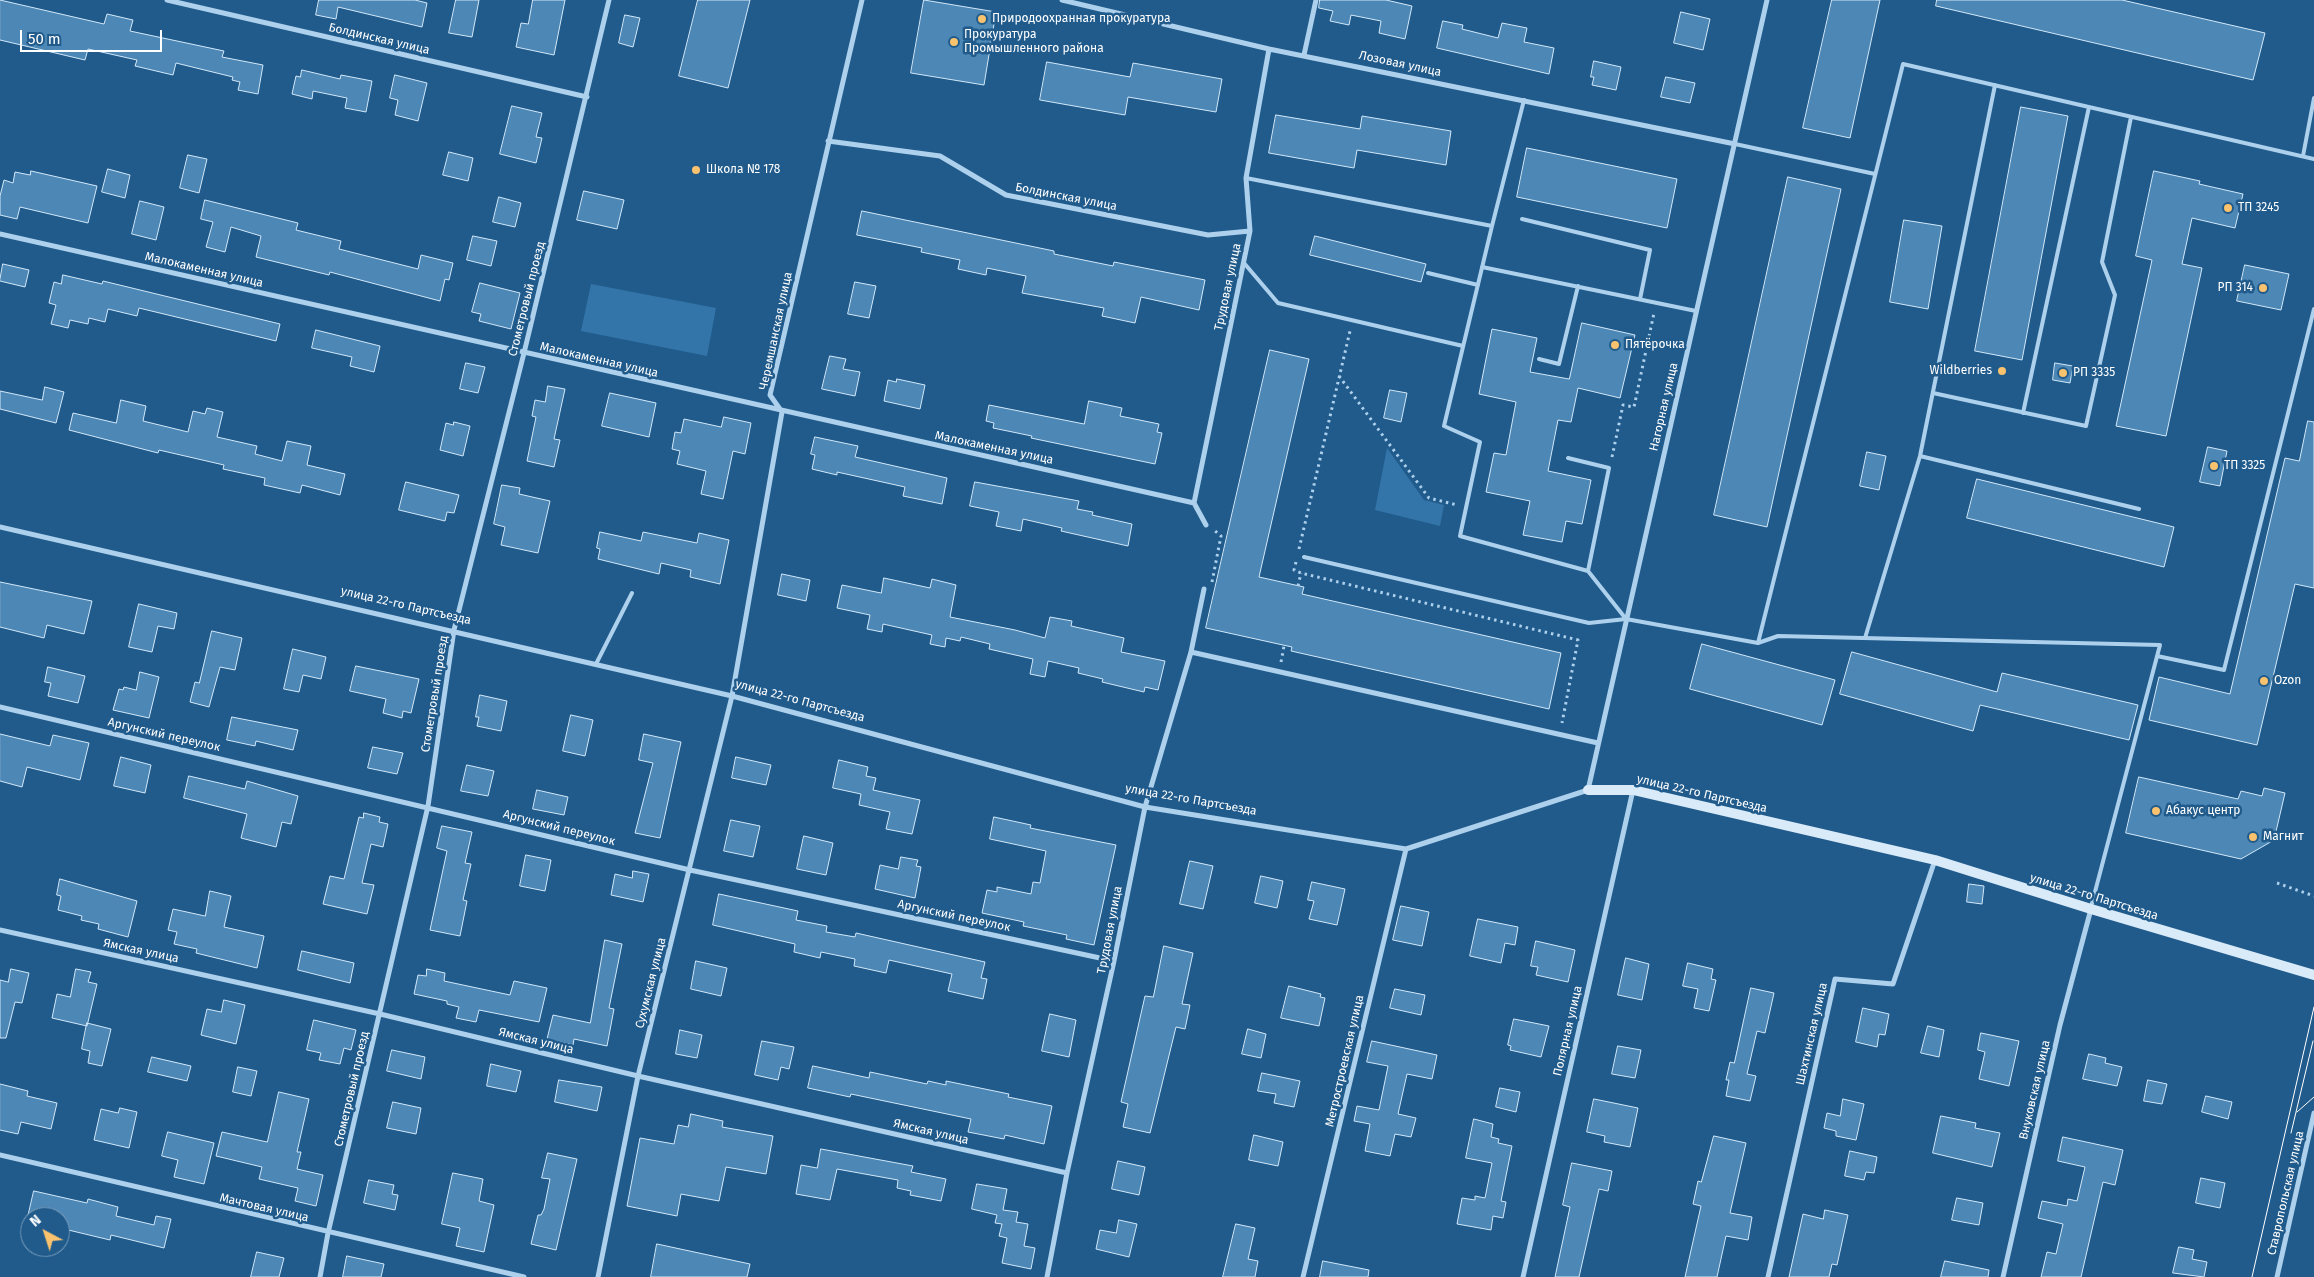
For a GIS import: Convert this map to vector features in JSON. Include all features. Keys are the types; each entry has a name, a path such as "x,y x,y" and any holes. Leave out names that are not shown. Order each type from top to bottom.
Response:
{"street":[{"name":"Болдинская улица","path":"167,0 587,97"},
{"name":"Стометровый проезд","path":"320,1277 328,1233 428,806 454,630 587,97 609,0"},
{"name":"Черемшанская улица","path":"782,412 770,394 862,0"},
{"name":"Лозовая улица","path":"1062,0 1269,48 1735,144"},
{"path":"1304,55 1316,0"},
{"name":"Нагорная улица","path":"1588,790 1767,0"},
{"name":"Трудовая улица","path":"1194,503 1250,231 1246,178 1269,48"},
{"name":"Болдинская улица","path":"828,141 940,156 1006,195 1208,235 1250,231"},
{"name":"Малокаменная улица","path":"0,234 782,412 1194,503"},
{"path":"732,696 782,412"},
{"path":"1194,503 1206,525"},
{"name":"улица 22-го Партсъезда","path":"0,527 454,630 732,696 1145,807 1406,849 1588,790 1633,790 1935,860 2091,909 2314,975"},
{"name":"Трудовая улица","path":"1047,1277 1067,1173 1114,961 1145,807 1191,652 1204,589"},
{"path":"1191,652 1598,743"},
{"name":"Сухумская улица","path":"598,1277 638,1076 732,696"},
{"name":"Аргунский переулок","path":"0,706 428,806 690,870 1114,961"},
{"name":"Полярная улица","path":"1523,1277 1633,790"},
{"name":"Метростроевская улица","path":"1303,1277 1406,849"},
{"name":"Шахтинская улица","path":"1768,1277 1835,980 1894,984 1935,860"},
{"name":"Внуковская улица","path":"2003,1277 2060,1025 2091,909"},
{"name":"Ямская улица","path":"0,930 380,1014 638,1076 1067,1173"},
{"name":"Ставропольская улица","path":"2277,1277 2314,1113"},
{"name":"Мачтовая улица","path":"0,1155 328,1233 524,1277"}],"lane":[{"path":"1758,643 1903,64 2314,159"},
{"path":"1865,638 1920,456 1995,86"},
{"path":"2303,156 2314,98"},
{"path":"1524,100 1444,426 1480,442 1460,536 1588,571 1626,619"},
{"path":"2023,413 2089,107"},
{"path":"1932,393 2086,426 2115,295 2102,262 2131,117"},
{"path":"1735,144 1876,174"},
{"path":"1246,178 1492,226"},
{"path":"1522,219 1650,250 1640,300"},
{"path":"1243,263 1278,303 1463,346"},
{"path":"1482,267 1696,311"},
{"path":"1428,273 1478,285"},
{"path":"1539,359 1558,364 1578,286"},
{"path":"2157,656 2224,670 2314,309"},
{"path":"1920,456 2139,509"},
{"path":"1568,458 1609,468 1588,571"},
{"path":"1304,557 1589,623 1626,619 1758,643 1778,636 2160,645 2091,909"},
{"path":"596,664 632,593"}],"path":[{"path":"1609,468 1623,405 1634,407 1656,303"},
{"path":"1352,320 1294,570 1578,640 1559,735"},
{"path":"1339,375 1429,498 1466,507"},
{"path":"1298,586 1304,557"},
{"path":"2277,883 2314,896"}],"shaded area":[{"path":"591,284 716,308 707,356 581,331"},
{"path":"1387,448 1424,500 1444,505 1440,526 1375,510"}],"building":[{"path":"0,0 104,24 107,14 133,20 130,31 224,51 222,57 263,65 258,94 238,90 240,82 232,80 233,77 176,63 173,75 135,66 137,60 88,49 85,60 0,40"},
{"path":"319,0 415,0 427,3 422,27 338,7 336,19 316,15"},
{"path":"456,0 479,0 472,37 449,33"},
{"path":"533,0 565,0 554,55 516,47 521,23 528,24"},
{"path":"698,0 750,0 728,88 679,76"},
{"name":"Прокуратура Промышленного района","path":"924,0 996,12 984,85 911,73"},
{"path":"1320,0 1386,0 1412,6 1405,39 1379,33 1381,21 1351,15 1349,25 1330,21 1333,11 1319,8"},
{"path":"1832,0 1880,0 1850,138 1803,128"},
{"path":"1937,0 2122,0 2265,33 2253,80 1936,6"},
{"path":"1681,12 1710,19 1703,50 1674,43"},
{"path":"625,15 640,18 633,47 619,43"},
{"path":"1443,21 1463,25 1462,29 1498,38 1502,23 1527,28 1524,42 1554,48 1549,74 1437,48"},
{"path":"1594,61 1621,67 1616,90 1592,85 1594,77 1591,77"},
{"path":"1047,62 1130,77 1133,63 1222,79 1216,112 1128,97 1125,115 1040,100"},
{"path":"302,70 340,79 341,75 372,81 366,112 345,108 347,98 313,91 312,99 292,94 296,76 300,77"},
{"path":"395,75 427,83 418,121 395,115 398,100 390,98"},
{"path":"1666,77 1695,83 1690,103 1661,97"},
{"path":"512,106 542,113 536,137 542,138 536,163 500,154"},
{"path":"2021,107 2068,116 2022,360 1975,351"},
{"path":"1276,115 1360,129 1362,116 1451,131 1446,165 1357,150 1354,168 1269,153"},
{"path":"1527,148 1677,179 1667,228 1517,197"},
{"path":"449,152 473,158 468,181 443,175"},
{"path":"188,155 207,159 199,193 180,188"},
{"path":"108,169 130,175 125,198 102,192"},
{"path":"31,171 97,186 88,223 20,207 17,219 0,215 0,196 4,180 13,183 15,172 30,175"},
{"path":"2154,171 2200,181 2199,184 2243,194 2235,228 2192,218 2182,264 2202,268 2166,436 2116,426 2152,260 2136,256"},
{"path":"1788,177 1841,189 1767,527 1714,515"},
{"path":"584,191 624,200 617,229 577,220"},
{"path":"499,197 521,203 515,227 493,222"},
{"path":"205,200 298,223 296,230 341,241 339,249 418,269 421,255 453,263 449,280 445,279 440,301 330,272 329,275 256,257 261,236 231,227 225,252 206,247 213,222 201,219"},
{"path":"140,201 164,207 156,240 132,234"},
{"path":"862,211 1054,251 1054,254 1113,266 1114,262 1205,280 1199,310 1141,297 1135,323 1102,316 1104,308 1022,293 1026,276 987,268 986,275 958,269 960,260 921,252 922,248 857,235"},
{"path":"1904,220 1942,226 1928,309 1890,302"},
{"path":"473,236 497,241 491,266 467,260"},
{"path":"1315,236 1426,264 1421,282 1310,255"},
{"path":"3,264 29,270 25,287 0,281"},
{"name":"РП 314","path":"2245,265 2289,274 2281,310 2237,301"},
{"path":"63,275 102,284 103,281 280,324 276,341 139,308 137,316 108,309 105,322 89,318 88,324 70,320 68,328 51,324 56,305 49,303 54,282 61,284"},
{"path":"855,282 876,286 869,318 848,314"},
{"path":"480,283 520,293 511,329 479,321 481,314 472,312"},
{"path":"1582,323 1635,335 1620,398 1578,388 1571,422 1558,420 1548,471 1591,480 1582,524 1566,521 1562,542 1523,535 1530,501 1486,492 1494,453 1506,455 1516,402 1479,394 1492,329 1537,338 1530,372 1569,379"},
{"path":"316,330 380,346 374,372 350,366 352,357 312,348"},
{"path":"1270,350 1309,359 1259,577 1304,587 1302,594 1561,653 1549,709 1291,651 1292,647 1206,628"},
{"path":"830,356 846,359 843,369 860,372 855,396 822,389"},
{"path":"466,363 485,367 478,393 460,389"},
{"name":"РП 3335","path":"2055,363 2073,366 2070,383 2053,380"},
{"path":"897,379 925,385 920,409 884,401 888,380 896,382"},
{"path":"548,386 565,389 554,439 560,440 554,467 527,461 536,417 532,416 535,400 545,402"},
{"path":"45,387 64,392 56,423 0,409 0,391 42,400"},
{"path":"1390,390 1407,393 1401,422 1384,418"},
{"path":"610,393 656,403 649,437 602,426"},
{"path":"121,400 146,406 143,421 188,432 193,411 205,414 207,408 223,412 217,437 257,446 255,454 282,461 287,441 311,446 307,465 345,474 340,495 302,485 300,493 264,485 265,478 223,469 224,465 159,450 158,453 69,430 73,413 116,423"},
{"path":"1089,401 1122,408 1120,416 1159,424 1157,432 1162,433 1155,464 1031,438 1032,436 993,428 994,423 986,421 989,405 1084,424"},
{"path":"724,417 751,423 745,454 733,451 723,499 701,494 706,471 677,464 680,451 672,449 675,432 681,433 684,419 721,427"},
{"path":"2308,421 2314,422 2314,588 2295,584 2257,745 2149,720 2159,677 2230,694 2285,458 2299,461"},
{"path":"454,422 470,426 463,456 440,450 446,423 453,425"},
{"path":"815,437 858,446 855,457 947,478 942,504 903,496 905,487 837,472 837,475 812,469 815,455 811,454"},
{"name":"ТП 3325","path":"2208,447 2227,451 2220,486 2200,482"},
{"path":"1867,452 1886,456 1879,490 1860,486"},
{"path":"1977,479 2174,527 2164,567 1967,518"},
{"path":"406,482 459,495 454,513 447,512 445,521 399,510"},
{"path":"975,482 1079,501 1077,509 1093,512 1092,515 1132,524 1128,546 1061,531 1062,528 1023,519 1021,531 996,526 999,512 970,506"},
{"path":"502,485 520,488 519,494 550,501 538,553 501,545 505,527 494,524"},
{"path":"600,532 641,541 643,532 697,543 699,533 729,540 720,584 690,577 691,570 661,563 659,574 598,559 600,549 597,548"},
{"path":"782,574 810,580 806,601 778,595"},
{"path":"884,578 930,588 932,579 956,585 950,617 1045,638 1050,617 1072,621 1071,626 1124,638 1121,652 1165,661 1158,690 1145,687 1144,692 1102,682 1103,679 1078,673 1079,668 1048,661 1045,677 1030,674 1033,659 989,649 990,644 961,637 960,641 946,638 945,647 930,644 932,635 883,624 882,632 867,629 870,615 837,608 842,585 881,593"},
{"path":"0,582 92,601 84,634 47,625 44,638 0,627"},
{"path":"139,604 177,613 174,629 158,626 152,652 129,647"},
{"path":"212,631 242,638 235,670 220,667 209,707 190,702 195,682 199,683"},
{"path":"1702,644 1835,680 1822,725 1690,689"},
{"path":"293,649 326,657 321,679 303,675 299,692 284,689"},
{"path":"1852,652 1997,692 2002,673 2138,705 2129,740 1980,705 1973,731 1840,694"},
{"path":"356,666 419,679 411,713 403,711 402,718 383,713 386,699 350,691"},
{"path":"48,667 85,676 78,703 48,696 51,683 45,682"},
{"path":"140,672 159,677 149,718 113,710 119,689 123,690 124,687 136,690"},
{"path":"480,695 507,701 501,731 477,726 479,717 476,717"},
{"path":"571,715 593,720 585,756 563,751"},
{"path":"232,717 298,730 293,750 256,741 255,746 227,740"},
{"path":"0,734 50,746 53,735 89,743 80,780 27,767 22,787 0,781"},
{"path":"644,734 681,742 660,838 635,833 653,763 639,760"},
{"path":"373,747 403,753 397,774 368,768"},
{"path":"121,757 151,765 145,793 114,786"},
{"path":"736,757 771,765 766,785 732,778"},
{"path":"839,760 868,767 866,776 876,778 873,790 920,800 912,834 886,829 890,812 859,805 861,794 833,788"},
{"path":"467,765 494,771 488,796 461,791"},
{"path":"189,776 245,789 247,781 298,796 291,824 282,822 276,847 241,838 247,814 184,798"},
{"path":"2139,777 2238,799 2241,791 2262,796 2264,788 2285,793 2274,840 2241,859 2126,833"},
{"path":"537,790 568,797 564,815 533,809"},
{"path":"364,813 380,817 379,822 388,824 383,847 371,844 362,883 374,885 367,914 323,904 330,876 344,879 359,817 363,818"},
{"path":"994,817 1031,825 1030,828 1116,845 1094,945 1066,939 1067,935 1023,926 1024,922 982,913 987,890 997,892 997,887 1031,894 1033,882 1040,883 1046,851 990,839"},
{"path":"731,820 760,826 753,857 724,851"},
{"path":"442,826 472,832 465,863 471,864 463,900 467,901 460,936 430,930 447,851 437,848"},
{"path":"804,836 833,843 826,875 797,869"},
{"path":"526,855 551,860 545,891 520,886"},
{"path":"901,857 918,860 916,866 921,867 915,898 875,889 880,865 898,869"},
{"path":"1190,861 1213,866 1203,909 1180,904"},
{"path":"633,871 649,874 643,902 611,895 615,874 632,878"},
{"path":"1261,876 1283,881 1277,908 1255,903"},
{"path":"60,879 137,901 128,937 98,929 99,924 81,920 82,916 58,910 61,896 57,895"},
{"path":"1312,882 1345,889 1337,925 1309,919 1314,901 1308,900"},
{"path":"1969,884 1984,886 1982,904 1967,902"},
{"path":"210,891 231,896 224,927 264,936 257,968 196,953 197,949 174,944 177,932 168,930 173,909 205,916"},
{"path":"719,894 798,911 796,920 827,926 826,932 855,937 856,933 985,962 981,978 987,979 983,999 948,991 952,974 889,960 886,973 854,966 855,959 821,952 820,958 794,952 795,944 713,925"},
{"path":"1401,906 1429,912 1422,946 1393,940"},
{"path":"1478,919 1518,927 1515,945 1505,943 1501,963 1470,956"},
{"path":"605,940 622,944 609,1008 614,1009 607,1046 574,1039 573,1045 547,1039 553,1015 590,1023"},
{"path":"1536,941 1575,950 1568,982 1536,975 1538,967 1531,966"},
{"path":"1164,946 1193,953 1182,1004 1190,1005 1185,1029 1176,1027 1150,1133 1123,1127 1128,1104 1121,1102 1145,996 1153,997"},
{"path":"302,951 354,963 350,983 298,970"},
{"path":"1626,958 1649,964 1642,1000 1618,995"},
{"path":"696,961 727,968 721,996 691,989"},
{"path":"1688,963 1713,969 1711,979 1716,980 1709,1011 1694,1008 1698,989 1683,986"},
{"path":"11,969 29,973 22,1003 15,1002 6,1038 0,1038 0,980 8,982"},
{"path":"76,969 91,972 88,982 97,984 87,1026 52,1018 57,994 70,997"},
{"path":"427,969 445,973 444,981 510,995 514,981 547,988 539,1022 479,1010 476,1022 456,1018 459,1007 447,1004 447,1001 414,994 418,975 426,976"},
{"path":"1289,986 1321,994 1320,997 1325,998 1319,1026 1281,1018"},
{"path":"1751,988 1774,993 1765,1033 1757,1031 1747,1074 1756,1076 1750,1101 1726,1096 1729,1080 1726,1080 1730,1062 1734,1063"},
{"path":"1395,989 1425,995 1421,1015 1390,1008"},
{"path":"224,1000 245,1005 236,1044 201,1035 207,1009 221,1012"},
{"path":"1863,1008 1889,1014 1885,1035 1879,1034 1877,1047 1856,1042"},
{"path":"1050,1014 1076,1020 1069,1057 1042,1051"},
{"path":"1514,1019 1549,1026 1541,1057 1510,1050 1511,1046 1508,1045"},
{"path":"314,1020 356,1030 351,1050 344,1048 340,1064 319,1060 321,1053 307,1050"},
{"path":"87,1023 111,1029 102,1066 88,1063 90,1051 82,1049"},
{"path":"1928,1026 1944,1030 1939,1057 1921,1053"},
{"path":"1248,1029 1266,1034 1261,1058 1242,1054"},
{"path":"680,1030 702,1035 697,1058 676,1054"},
{"path":"1981,1033 2019,1041 2009,1086 1979,1079 1985,1052 1978,1050"},
{"path":"762,1041 794,1047 789,1069 781,1067 778,1080 755,1075"},
{"path":"1372,1041 1437,1055 1432,1079 1407,1074 1398,1114 1416,1118 1411,1137 1395,1134 1390,1156 1365,1151 1370,1124 1354,1121 1357,1106 1379,1110 1388,1066 1367,1062"},
{"path":"1618,1046 1641,1050 1635,1078 1612,1074"},
{"path":"392,1050 425,1057 421,1079 387,1071"},
{"path":"2089,1054 2106,1058 2105,1063 2122,1067 2117,1086 2083,1079"},
{"path":"152,1057 191,1066 187,1081 148,1072"},
{"path":"491,1064 521,1071 516,1092 487,1086"},
{"path":"813,1066 869,1078 870,1072 927,1084 928,1081 946,1085 946,1081 1009,1094 1008,1097 1052,1106 1044,1144 1005,1135 1004,1139 968,1132 971,1119 851,1094 850,1097 808,1088"},
{"path":"238,1067 257,1071 251,1096 233,1092"},
{"path":"1262,1073 1300,1081 1294,1107 1274,1103 1276,1094 1258,1091"},
{"path":"559,1080 602,1087 597,1111 555,1102"},
{"path":"2148,1080 2167,1084 2162,1104 2144,1101"},
{"path":"0,1084 28,1091 27,1096 57,1103 51,1129 21,1122 18,1134 0,1130"},
{"path":"1500,1088 1520,1092 1516,1112 1496,1107"},
{"path":"279,1092 309,1099 297,1152 301,1152 297,1169 323,1175 316,1206 295,1201 298,1188 259,1179 262,1167 216,1156 222,1132 267,1142"},
{"path":"2206,1096 2232,1102 2228,1119 2202,1112"},
{"path":"1594,1099 1638,1108 1630,1147 1604,1142 1605,1136 1587,1132"},
{"path":"1843,1099 1864,1104 1856,1140 1836,1136 1836,1131 1824,1128 1827,1113 1840,1116"},
{"path":"393,1102 421,1108 416,1134 387,1128"},
{"path":"120,1108 137,1112 129,1148 94,1140 101,1109 118,1113"},
{"path":"691,1114 723,1121 722,1127 773,1136 766,1174 726,1167 719,1201 681,1194 677,1216 627,1206 640,1138 674,1144 678,1125 688,1127"},
{"path":"1941,1116 1976,1123 1975,1128 2000,1133 1992,1167 1933,1153"},
{"path":"1474,1119 1493,1124 1491,1137 1499,1139 1498,1143 1512,1146 1501,1201 1506,1202 1503,1218 1493,1216 1491,1230 1457,1224 1462,1198 1475,1200 1475,1196 1485,1198 1492,1163 1466,1158"},
{"path":"168,1132 214,1143 204,1184 174,1177 178,1160 162,1156"},
{"path":"1254,1135 1283,1142 1278,1166 1249,1160"},
{"path":"1714,1136 1746,1143 1730,1213 1752,1217 1748,1240 1726,1236 1717,1277 1685,1277 1701,1206 1693,1204 1698,1181 1701,1182"},
{"path":"2063,1137 2123,1150 2115,1185 2103,1182 2081,1277 2041,1277 2047,1252 2056,1254 2063,1224 2038,1218 2042,1201 2067,1206 2068,1199 2077,1201 2085,1167 2058,1161"},
{"path":"821,1149 913,1166 911,1172 946,1179 941,1201 910,1195 911,1191 897,1188 898,1180 837,1169 830,1200 796,1194 801,1165 817,1168"},
{"path":"1850,1151 1877,1157 1874,1173 1866,1172 1864,1180 1845,1176"},
{"path":"548,1153 577,1159 556,1250 531,1244 538,1215 541,1215 544,1209 550,1179 542,1178"},
{"path":"1118,1161 1145,1167 1139,1195 1112,1189"},
{"path":"1572,1163 1612,1171 1608,1191 1599,1189 1579,1277 1555,1277 1570,1207 1563,1205"},
{"path":"453,1173 483,1179 479,1201 494,1205 484,1252 456,1246 460,1228 442,1224"},
{"path":"2201,1178 2225,1183 2220,1208 2196,1203"},
{"path":"369,1180 394,1185 392,1194 398,1195 395,1210 364,1203"},
{"path":"977,1184 1007,1189 1003,1210 1018,1212 1016,1222 1028,1224 1024,1246 1035,1248 1031,1269 1002,1263 1007,1238 999,1236 1002,1224 995,1223 997,1215 972,1209"},
{"path":"34,1191 87,1203 88,1199 118,1207 116,1216 154,1225 156,1216 171,1219 164,1248 111,1235 110,1240 70,1230 70,1207 30,1207"},
{"path":"1957,1198 1983,1203 1979,1225 1952,1220"},
{"path":"1825,1210 1848,1215 1837,1265 1832,1264 1829,1277 1789,1277 1803,1214 1823,1219"},
{"path":"1119,1220 1137,1224 1129,1257 1096,1249 1100,1230 1116,1233"},
{"path":"1236,1224 1255,1228 1248,1259 1258,1261 1255,1277 1223,1277"},
{"path":"657,1244 750,1264 747,1277 651,1277"},
{"path":"2179,1247 2194,1250 2192,1259 2207,1262 2204,1277 2173,1273"},
{"path":"257,1252 284,1258 279,1277 251,1277"},
{"path":"347,1256 384,1264 381,1277 343,1277"},
{"path":"1323,1261 1369,1270 1368,1277 1320,1277"},
{"path":"1945,1261 1989,1270 1988,1277 1941,1277"}],"tram line":[{"path":"2252,1277 2314,1007"},
{"path":"2291,1133 2313,1041"},
{"path":"2297,1112 2314,1097"}],"place":[{"name":"Природоохранная прокуратура","path":"982,19"},
{"name":"Прокуратура Промышленного района","path":"954,42"},
{"name":"Школа № 178","path":"696,170"},
{"name":"ТП 3245","path":"2228,208"},
{"name":"РП 314","path":"2263,288"},
{"name":"Пятёрочка","path":"1615,345"},
{"name":"Wildberries","path":"2002,371"},
{"name":"РП 3335","path":"2063,373"},
{"name":"ТП 3325","path":"2214,466"},
{"name":"Ozon","path":"2264,681"},
{"name":"Абакус центр","path":"2156,811"},
{"name":"Магнит","path":"2253,837"}]}
